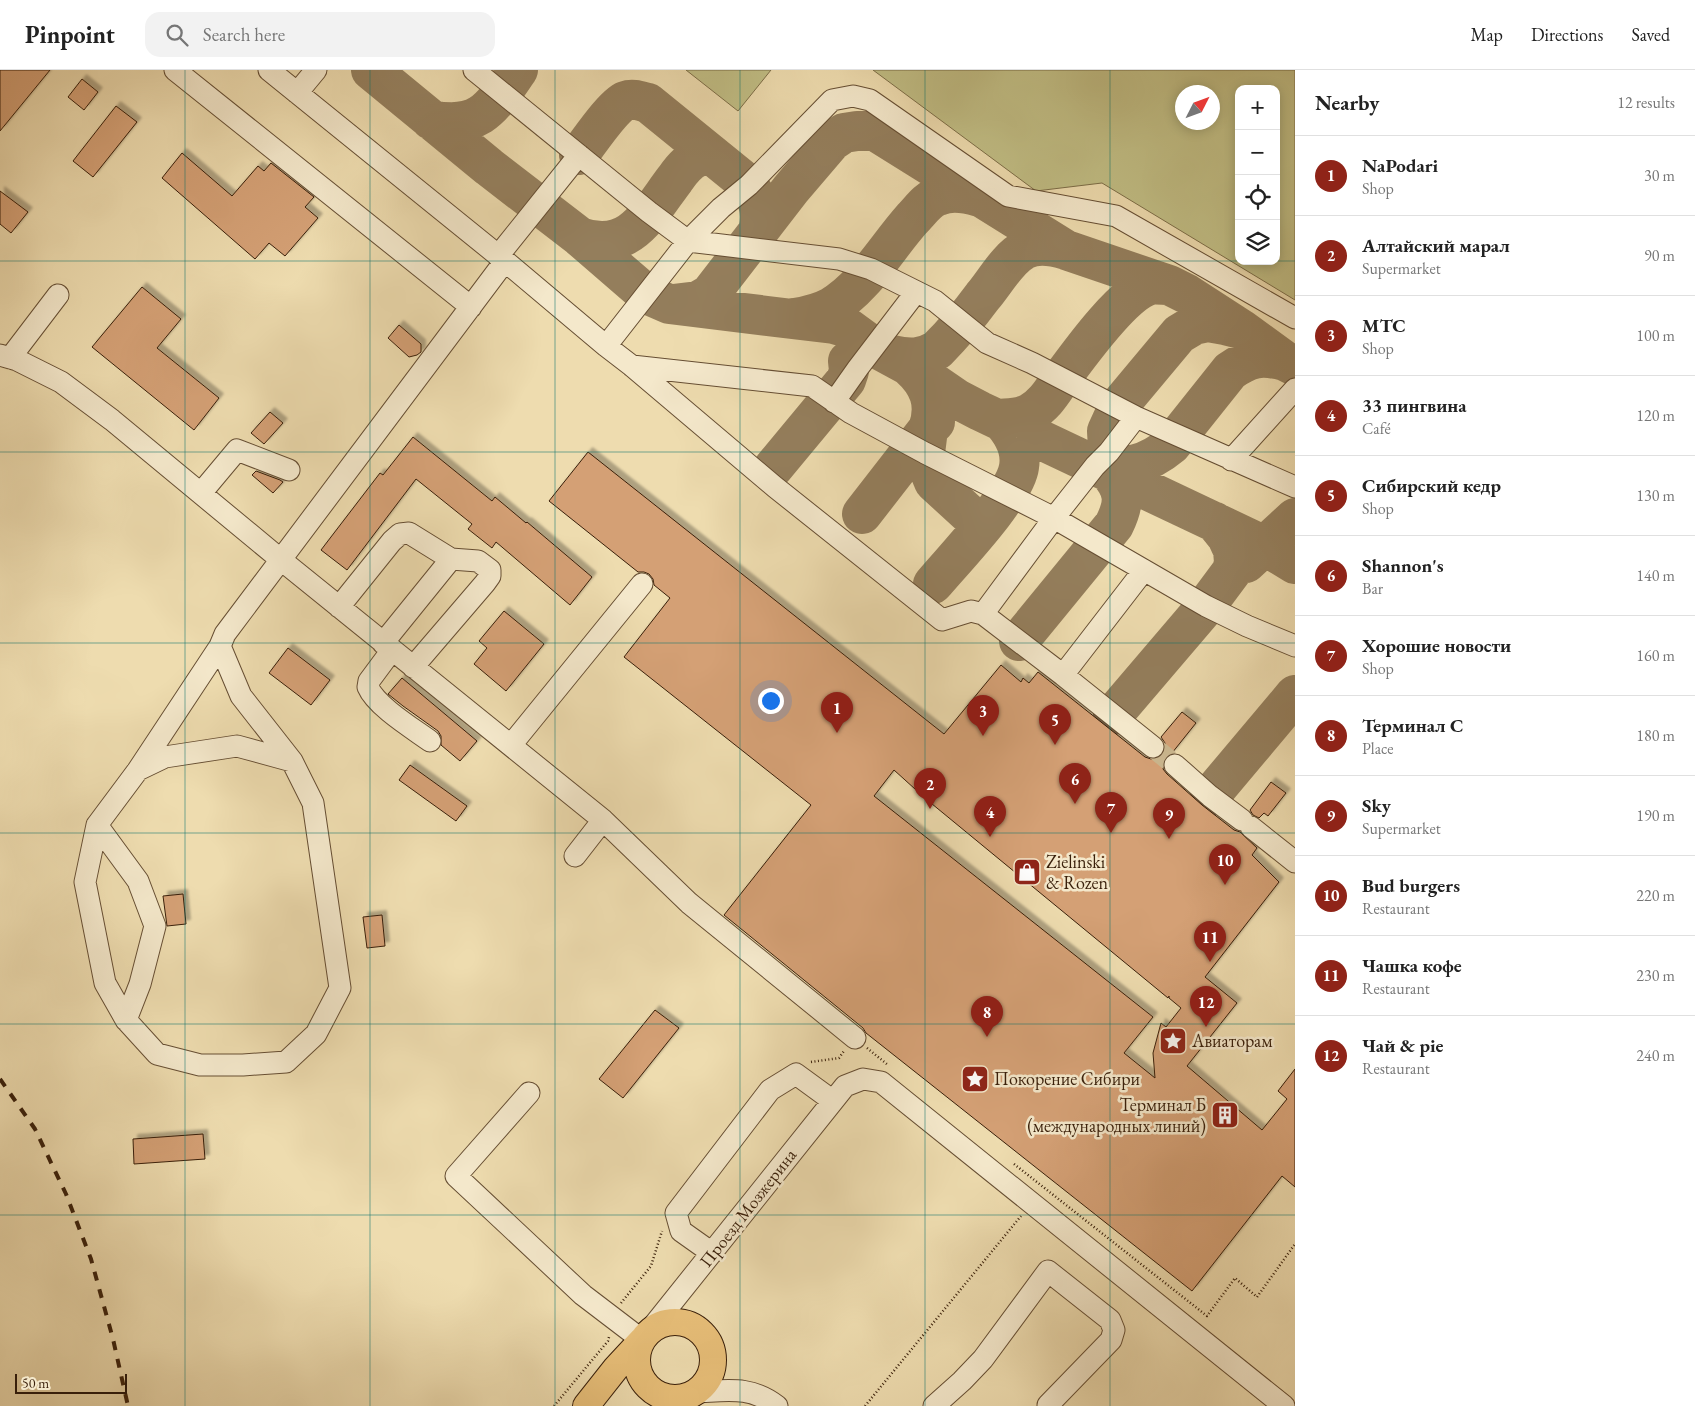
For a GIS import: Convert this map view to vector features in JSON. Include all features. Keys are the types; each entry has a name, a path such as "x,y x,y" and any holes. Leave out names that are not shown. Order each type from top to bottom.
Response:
{"main road":[{"path":"586,1406 616,1368 646,1335 662,1324 674,1321 686,1323 697,1329 706,1338 712,1349 711,1373 704,1384 686,1399"},
{"name":"Проезд Мозжерина","path":"646,1335 638,1352 637,1364 641,1376 648,1387 658,1394 670,1398 683,1397 686,1399"}],"street":[{"path":"175,70 471,306"},
{"path":"269,70 632,366 775,487 942,620 971,610 983,614 1063,675 1152,747"},
{"path":"297,93 316,70"},
{"path":"474,70 649,212 688,241 839,259 872,269 935,301 987,342 1136,417 1295,487"},
{"path":"606,346 688,241 721,208 749,185 832,100 853,96 870,100 1008,196 1116,216 1295,318"},
{"path":"220,646 241,696 292,761 313,803 340,988 316,1034 286,1062 244,1065 200,1065 157,1054 126,1020 105,983 85,882 97,825 138,770 220,646 225,634 280,559 382,436 502,259 579,155"},
{"path":"834,402 916,292"},
{"path":"58,295 5,356 62,382 86,399 280,559 603,820 689,903 855,1038"},
{"path":"632,366 815,387 851,413 925,453 1054,518 1206,606 1295,646"},
{"path":"1231,460 1295,389"},
{"path":"983,614 1054,518 1136,417"},
{"path":"201,493 237,450 289,470"},
{"path":"339,607 392,541 400,534 408,533 451,558 478,561 490,570 490,576 486,583 413,667"},
{"path":"430,741 379,702 370,693 368,687 388,646 451,558"},
{"path":"1063,675 1144,570"},
{"path":"511,746 642,584"},
{"path":"138,770 165,756 237,746 292,761"},
{"path":"1175,766 1210,796 1295,862"},
{"path":"575,856 603,820"},
{"path":"97,825 138,881 155,926 140,984 126,1020"},
{"path":"712,1253 681,1232 676,1212 770,1090 796,1074 839,1093 863,1079 881,1082 1284,1406"},
{"name":"Проезд Мозжерина","path":"646,1335 839,1093"},
{"path":"529,1094 456,1176 583,1295 646,1335"},
{"path":"934,1406 983,1359 1048,1271 1110,1320 1114,1330 1111,1340 1048,1405"},
{"path":"686,1399 743,1391 758,1394 777,1406"}],"path":[{"path":"855,1038 892,1068"},
{"path":"1014,1164 1207,1316 1235,1278 1257,1297 1295,1244"},
{"path":"865,1406 1032,1203"},
{"path":"559,1400 565,1406"}],"shaded area":[{"path":"686,70 771,70 738,111"},
{"path":"873,70 1295,70 1295,300 1237,265 1280,265 1280,85 1235,85 1235,264 1102,183 1036,191"}],"building":[{"path":"0,70 50,70 0,131"},
{"path":"82,79 98,92 84,110 68,97"},
{"path":"116,106 137,122 93,177 73,161"},
{"path":"182,153 232,196 258,166 264,171 271,163 314,197 305,207 318,218 285,256 269,243 255,259 162,178"},
{"path":"0,191 28,212 11,233 0,224"},
{"path":"142,287 181,319 157,348 219,398 194,430 92,347"},
{"path":"399,325 421,344 421,352 417,355 409,357 388,338"},
{"path":"270,412 283,423 264,444 251,433"},
{"path":"413,437 492,501 495,497 527,522 592,577 570,605 496,542 492,548 468,529 472,524 416,479 347,570 321,550 380,473 383,475"},
{"path":"588,452 944,734 1001,665 1021,682 1023,678 1029,683 1038,672 1145,757 1151,759 1158,758 1163,754 1165,743 1161,737 1182,712 1196,723 1172,753 1165,757 1163,769 1202,805 1234,830 1240,832 1257,848 1252,855 1279,882 1205,977 1237,1003 1187,1066 1262,1130 1287,1099 1278,1091 1295,1069 1295,1187 1282,1176 1192,1291 866,1033 863,1028 724,915 811,805 624,657 670,598 654,585 653,579 649,574 638,572 549,501","holes":["894,770 926,799 1168,998 1169,996 1181,1008 1166,1027 1161,1023 1153,1053 1155,1078 1124,1053 1153,1017 874,796"]},
{"path":"256,471 283,482 273,493 252,475"},
{"path":"504,611 544,644 506,691 474,664 487,648 479,641"},
{"path":"288,648 330,680 311,705 269,673"},
{"path":"402,678 477,741 460,761 441,745 441,736 438,731 388,694"},
{"path":"410,765 467,806 456,821 399,780"},
{"path":"1271,782 1286,793 1268,816 1264,813 1259,818 1253,815 1250,810"},
{"path":"183,894 186,924 167,926 163,896"},
{"path":"382,915 385,946 367,948 363,917"},
{"path":"655,1010 679,1028 623,1098 599,1079"},
{"path":"203,1134 205,1159 134,1164 133,1139"}],"taxiway":[{"path":"371,70 489,167 580,237 646,294 669,304 834,324 848,328 874,347 909,366 957,399 1265,546 1295,564"},
{"path":"431,120 462,122 484,113 518,70"},
{"path":"579,155 601,125 620,104 631,100 648,103 749,185 758,205 760,215 759,227"},
{"path":"673,304 698,301 710,294 791,189 832,141 844,133 875,131 1066,250 1169,285 1187,294 1295,366"},
{"path":"580,237 597,241 612,240 625,236 647,217 686,166 700,156 712,155"},
{"path":"795,318 822,311 843,299 865,278 912,219 930,200 943,194 954,193 964,193 979,197"},
{"path":"892,355 915,357 937,350 967,317 1007,264 1024,250 1040,246 1050,246 1066,250"},
{"path":"1000,419 1023,416 1036,409 1049,396 1103,325 1127,299 1150,285 1169,285"},
{"path":"1131,483 1116,467 1108,448 1107,431 1118,407 1179,334 1194,325 1208,322 1241,329"},
{"path":"1095,466 1126,466 1153,457 1171,445 1230,371 1256,358 1285,361"},
{"path":"773,468 846,380 849,371 848,361"},
{"path":"862,514 928,429 931,420 930,395 922,380 910,367"},
{"path":"933,584 996,510 1015,479 1019,467 1019,454 1012,435 1000,419"},
{"path":"935,422 928,429 925,453 927,465 934,482 982,526"},
{"path":"1019,641 1114,525 1120,510 1122,497 1118,485 1109,472"},
{"path":"1246,563 1295,518"},
{"path":"1113,715 1206,606 1232,571 1234,562 1233,550 1227,537 1215,522"},
{"path":"1210,796 1295,695"}],"tunnel":[{"path":"1153,747 1175,765"}],"railway":[{"path":"0,1079 35,1129 66,1194 91,1259 113,1339 128,1406"}],"place":[{"name":"NaPodari","path":"837,733"},
{"name":"МТС","path":"983,736"},
{"name":"Сибирский кедр","path":"1055,745"},
{"name":"Shannon's","path":"1075,804"},
{"name":"Алтайский марал","path":"930,809"},
{"name":"Хорошие новости","path":"1111,833"},
{"name":"33 пингвина","path":"990,837"},
{"name":"Sky","path":"1169,839"},
{"name":"Zielinski & Rozen","path":"1027,872"},
{"name":"Bud burgers","path":"1225,885"},
{"name":"Чашка кофе","path":"1210,962"},
{"name":"Чай & pie","path":"1206,1027"},
{"name":"Терминал С","path":"987,1037"},
{"name":"Авиаторам","path":"1173,1041"},
{"name":"Покорение Сибири","path":"975,1079"},
{"name":"Терминал Б (международных линий)","path":"1225,1115"}]}
